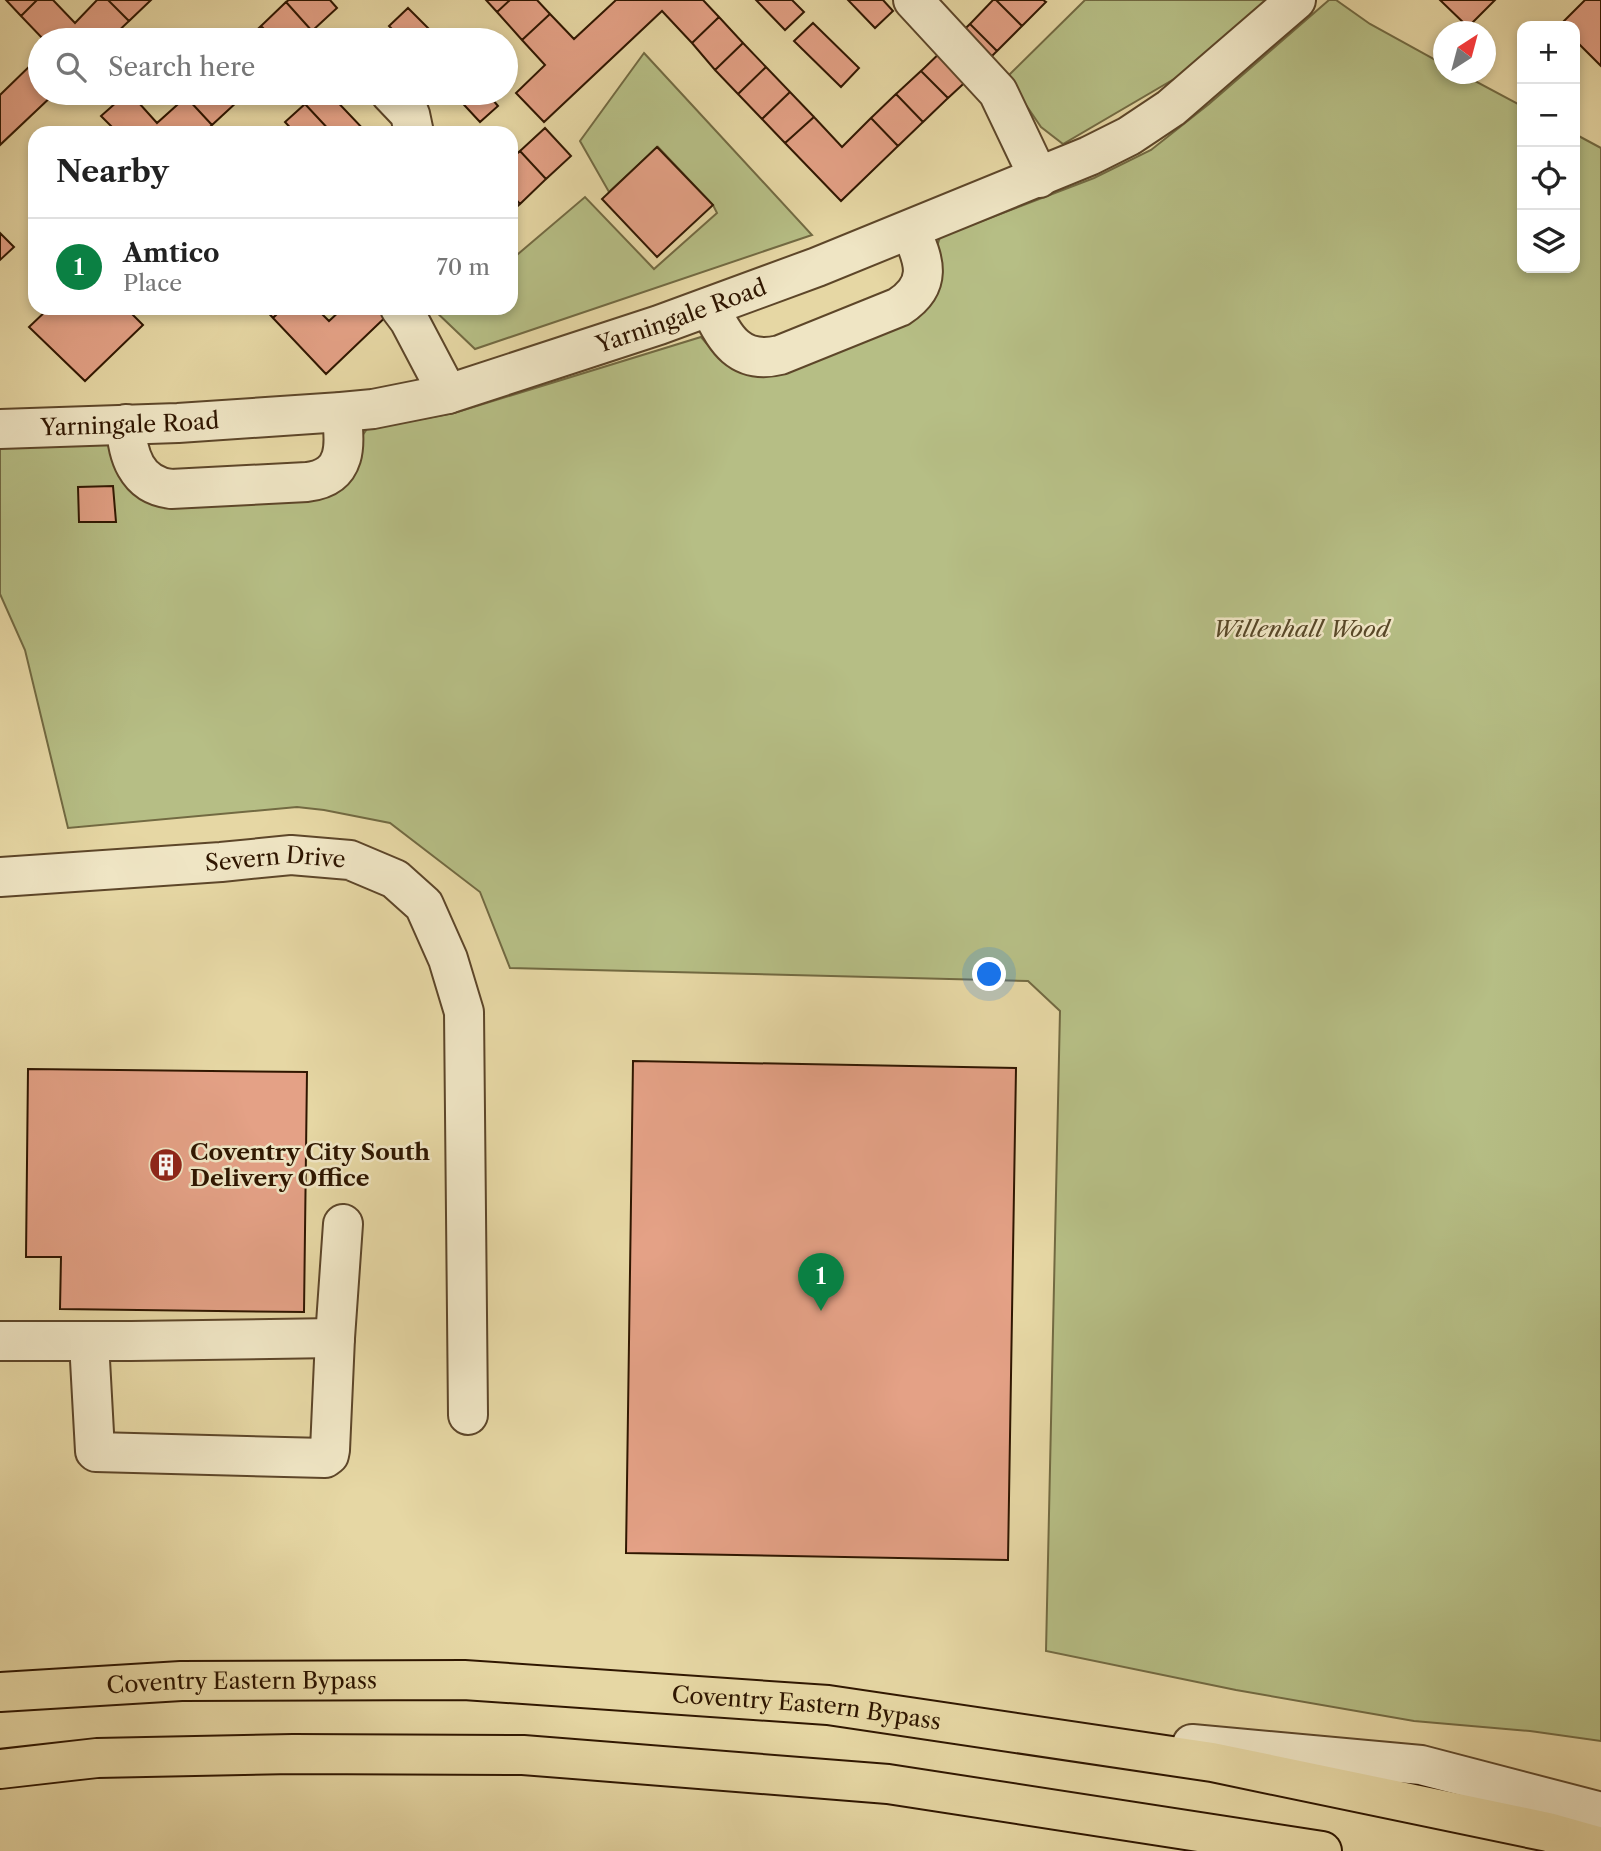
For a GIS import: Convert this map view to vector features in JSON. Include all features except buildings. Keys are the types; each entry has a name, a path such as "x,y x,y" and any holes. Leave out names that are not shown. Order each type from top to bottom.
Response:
{"highway":[{"name":"Coventry Eastern Bypass","path":"0,1692 181,1681 464,1680 828,1705 1212,1762 1548,1832 1601,1847"},
{"path":"0,1769 97,1758 293,1754 523,1755 888,1784 1322,1851"}],"street":[{"path":"913,0 998,92 1039,178"},
{"name":"Yarningale Road","path":"0,429 178,423 373,409 447,394 710,307 911,230 1039,178 1119,141 1171,108 1296,0"},
{"path":"710,307 725,338 736,348 756,357 780,355 908,302 923,281 924,269 921,253 911,230"},
{"path":"405,315 447,394"},
{"path":"126,424 128,449 132,460 144,477 162,488 307,482 316,481 330,473 344,453 341,412"},
{"name":"Severn Drive","path":"0,877 291,855 350,860 395,879 424,905 449,959 464,1012 468,1415"},
{"path":"89,1342 96,1452 325,1458 330,1450 343,1224"},
{"path":"0,1341 335,1338"},
{"path":"939,1721 1421,1765 1601,1812"}],"green space":[{"path":"1085,0 1268,0 1198,65 1063,144 1041,127 1007,77"},
{"name":"Willenhall Wood","path":"1329,0 1336,0 1370,24 1433,59 1433,84 1481,84 1517,103 1517,273 1580,273 1580,137 1601,148 1601,1741 1530,1731 1414,1721 1236,1690 1046,1651 1060,1011 1028,981 510,968 480,892 390,823 297,807 68,828 25,650 0,594 0,447 115,442 125,473 322,494 369,426 454,413 701,337 720,359 736,368 915,315 940,237 1094,178 1151,150 1209,104"},
{"path":"644,53 812,235 475,349 439,315 518,315 518,254 585,197 654,269 717,213 713,205 658,147 609,192 580,141"}],"place":[{"name":"Coventry City South Delivery Office","path":"166,1165"},
{"name":"Amtico","path":"821,1311"}]}
